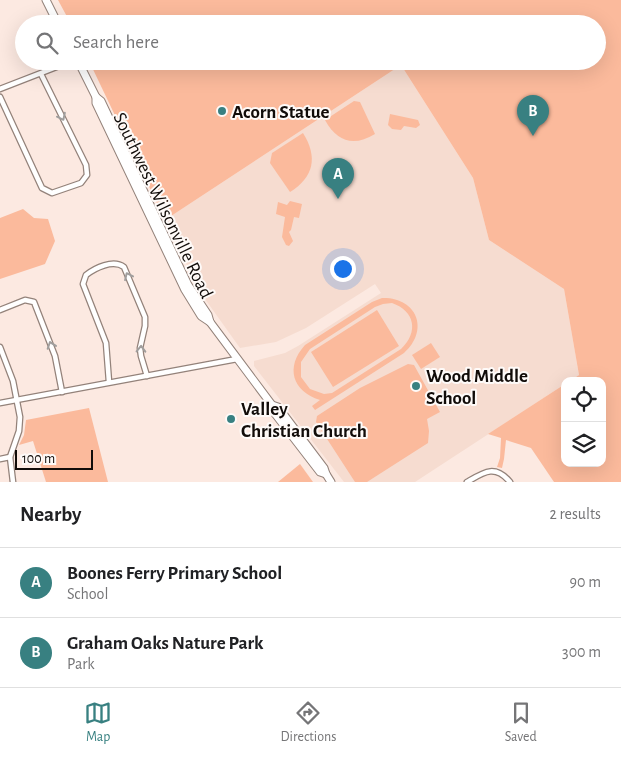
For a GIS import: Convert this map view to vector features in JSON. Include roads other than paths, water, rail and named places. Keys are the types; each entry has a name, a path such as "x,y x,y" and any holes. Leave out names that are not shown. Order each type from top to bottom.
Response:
{"main road":[{"path":"46,0 54,15"},
{"name":"Southwest Wilsonville Road","path":"82,70 96,97 101,101 188,285 208,315 210,322 272,405 273,411 320,472 326,474 331,482"}],"street":[{"path":"0,89 51,70"},
{"path":"0,97 42,188 52,193 81,183 87,175 86,166 41,74"},
{"path":"109,382 106,343 83,284 83,279 90,272 112,264 119,264 124,267 144,313 145,326 140,348 147,376"},
{"path":"0,310 25,300 34,302 55,356 62,392"},
{"path":"0,347 13,381 20,417 20,428 10,457 13,482"},
{"path":"0,403 237,359"},
{"path":"0,459 10,457"},
{"path":"467,482 480,474 490,471 502,474 510,482"}],"place":[{"name":"Acorn Statue","path":"222,111"},
{"name":"Graham Oaks Nature Park","path":"533,136"},
{"name":"Boones Ferry Primary School","path":"338,199"},
{"name":"Wood Middle School","path":"416,386"},
{"name":"Valley Christian Church","path":"231,419"}]}
